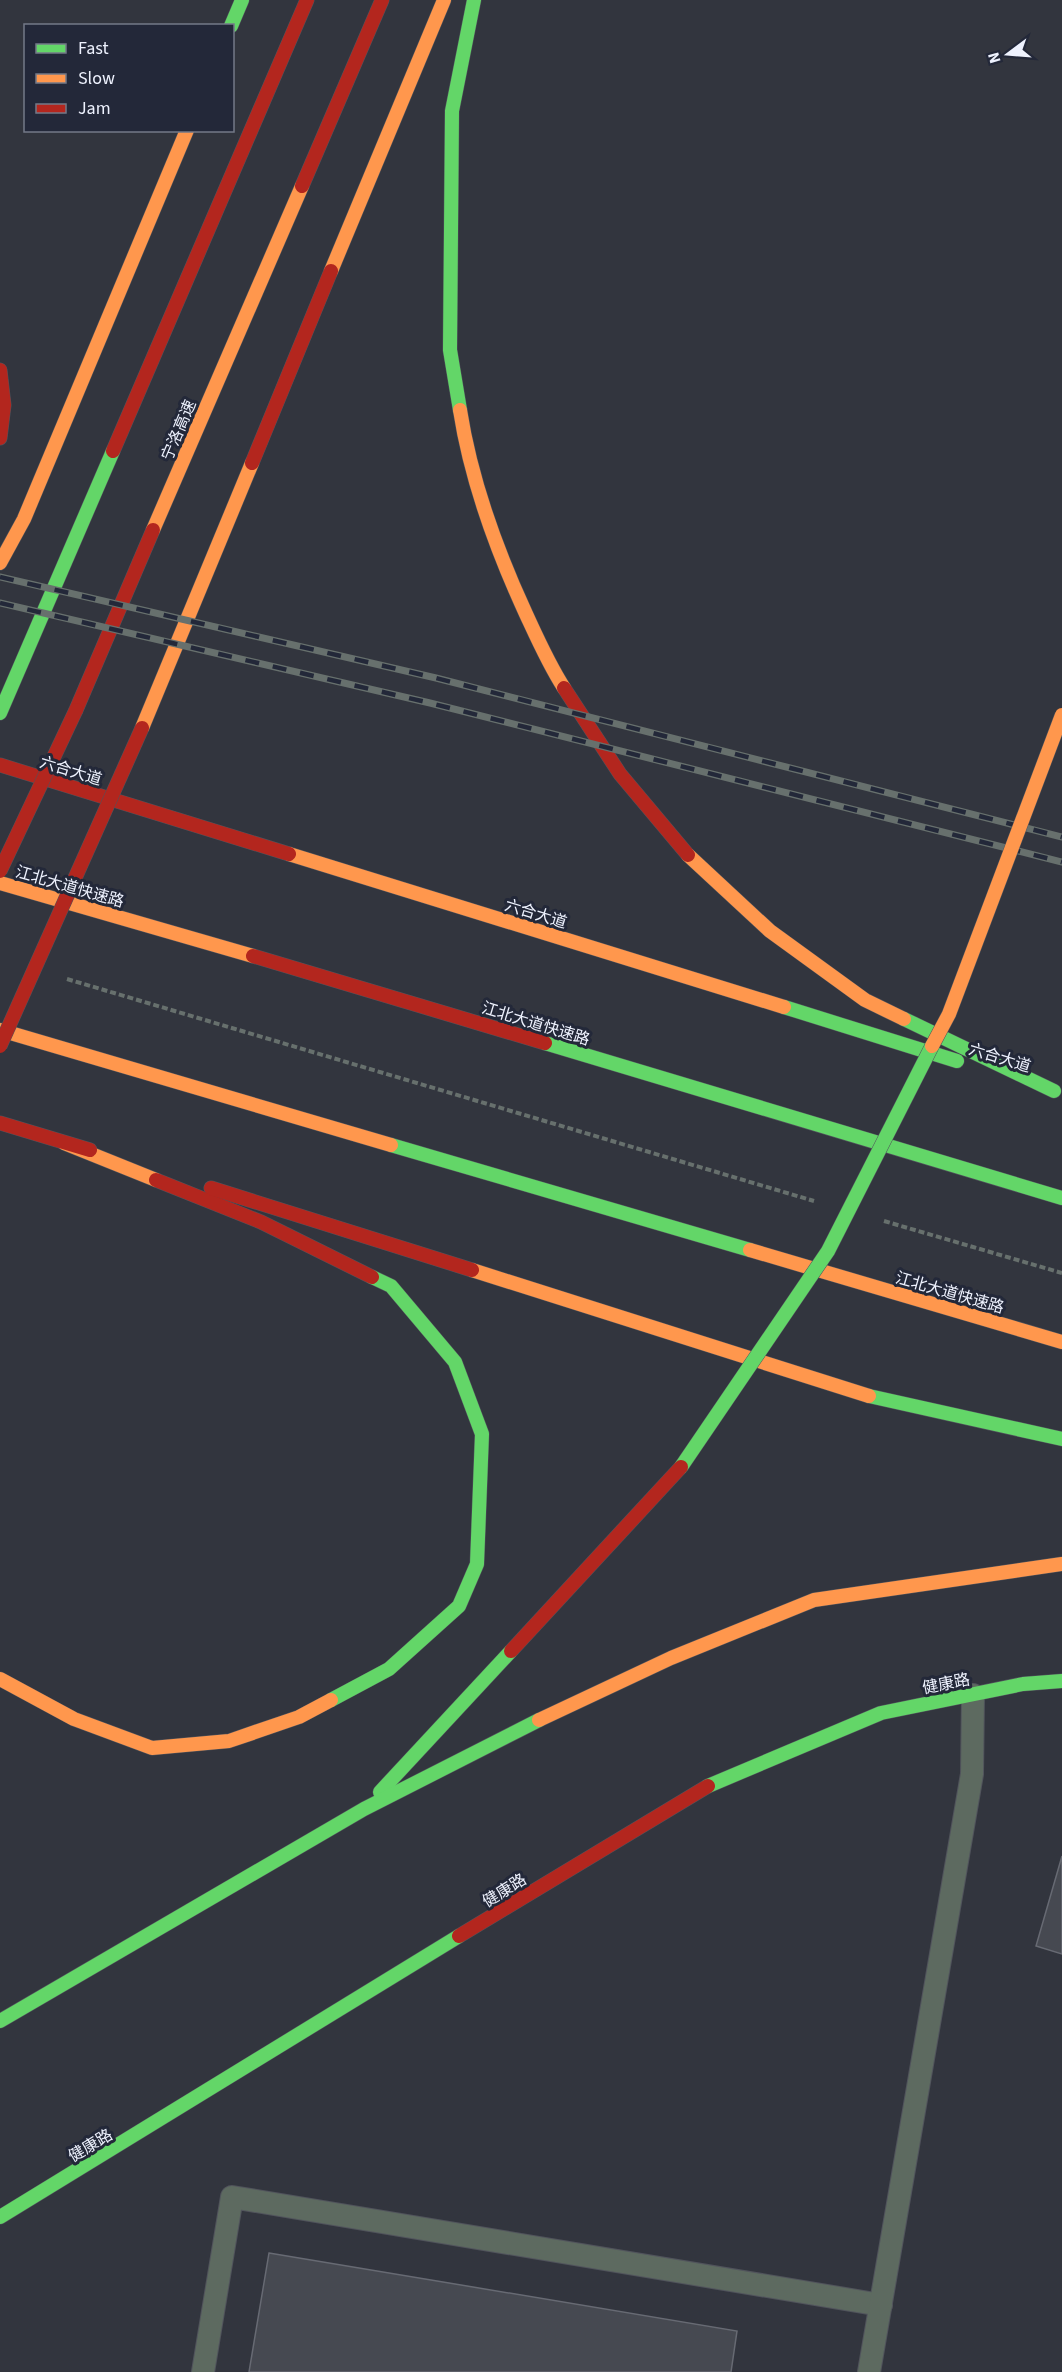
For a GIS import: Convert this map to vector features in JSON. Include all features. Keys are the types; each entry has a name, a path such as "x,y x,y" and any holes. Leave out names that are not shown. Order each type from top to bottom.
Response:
{"main road":[{"path":"232,24 242,0"},
{"path":"0,712 307,0"},
{"name":"宁洛高速","path":"0,872 76,710 382,0"},
{"path":"0,1046 142,728 444,0"},
{"path":"474,0 452,111 450,350 466,456 501,560 552,670 620,774 677,843 692,860 770,931 865,999 1058,1092"},
{"path":"0,563 24,519 186,132"},
{"path":"0,370 4,405 0,438"},
{"path":"364,1809 679,1470 828,1251 950,1014 1062,715"},
{"name":"六合大道","path":"0,765 1058,1092"},
{"name":"江北大道快速路","path":"0,883 322,976 1062,1198"},
{"name":"江北大道快速路","path":"0,1030 1062,1342"},
{"path":"0,1123 592,1306 888,1402 1062,1439"},
{"path":"0,1679 74,1719 152,1749 229,1741 299,1717 389,1669 459,1606 477,1564 482,1434 455,1362 391,1286 261,1222 64,1143"},
{"path":"0,2021 364,1809 562,1708 671,1658 814,1600 1062,1564"},
{"name":"健康路","path":"0,2217 146,2131 695,1791 881,1713 1023,1684 1062,1681"}],"lane":[{"path":"869,2372 972,1774 973,1695"},
{"path":"203,2372 232,2197 880,2305"}],"path":[{"path":"57,976 816,1201"},
{"path":"883,1221 1062,1273"}],"building":[{"path":"1062,1856 1062,1954 1036,1946"},
{"path":"269,2253 737,2331 731,2372 249,2372"}],"railway":[{"path":"0,577 436,678 1062,837"},
{"path":"0,603 430,703 1062,862"}],"traffic: fast":[{"path":"232,24 242,0"},
{"path":"460,410 450,350 452,111 474,0"},
{"path":"0,713 113,451"},
{"path":"784,1007 957,1061"},
{"path":"904,1019 1054,1091"},
{"path":"545,1043 1062,1198"},
{"path":"681,1467 828,1251 932,1046"},
{"path":"391,1145 750,1250"},
{"path":"331,1700 389,1669 459,1606 477,1564 482,1434 455,1362 391,1286 372,1277"},
{"path":"869,1396 1062,1439"},
{"path":"380,1792 511,1651"},
{"path":"708,1786 881,1713 1023,1684 1062,1681"},
{"path":"0,2021 364,1809 539,1720"},
{"path":"0,2217 459,1936"}],"traffic: slow":[{"path":"331,271 444,0"},
{"path":"0,563 24,519 186,132"},
{"path":"153,530 302,186"},
{"path":"460,410 471,463 495,540 535,633 564,688"},
{"path":"142,728 252,463"},
{"path":"932,1046 949,1014 1062,715"},
{"path":"289,854 784,1007"},
{"path":"688,855 770,931 865,1000 904,1019"},
{"path":"0,883 253,956"},
{"path":"0,1030 391,1145"},
{"path":"64,1143 156,1180"},
{"path":"750,1250 1062,1342"},
{"path":"472,1270 869,1396"},
{"path":"539,1720 671,1658 814,1600 1062,1564"},
{"path":"0,1679 74,1719 152,1748 229,1741 299,1717 331,1700"}],"traffic: jam":[{"path":"113,451 307,0"},
{"path":"302,186 382,0"},
{"path":"252,463 331,271"},
{"path":"0,370 4,405 0,438"},
{"path":"76,710 153,530"},
{"path":"564,688 620,774 688,855"},
{"path":"0,871 76,710"},
{"path":"0,1046 142,728"},
{"path":"0,765 289,854"},
{"path":"253,956 545,1043"},
{"path":"0,1123 90,1150"},
{"path":"156,1180 261,1222 372,1277"},
{"path":"211,1188 472,1270"},
{"path":"511,1651 681,1467"},
{"path":"459,1936 708,1786"}]}
